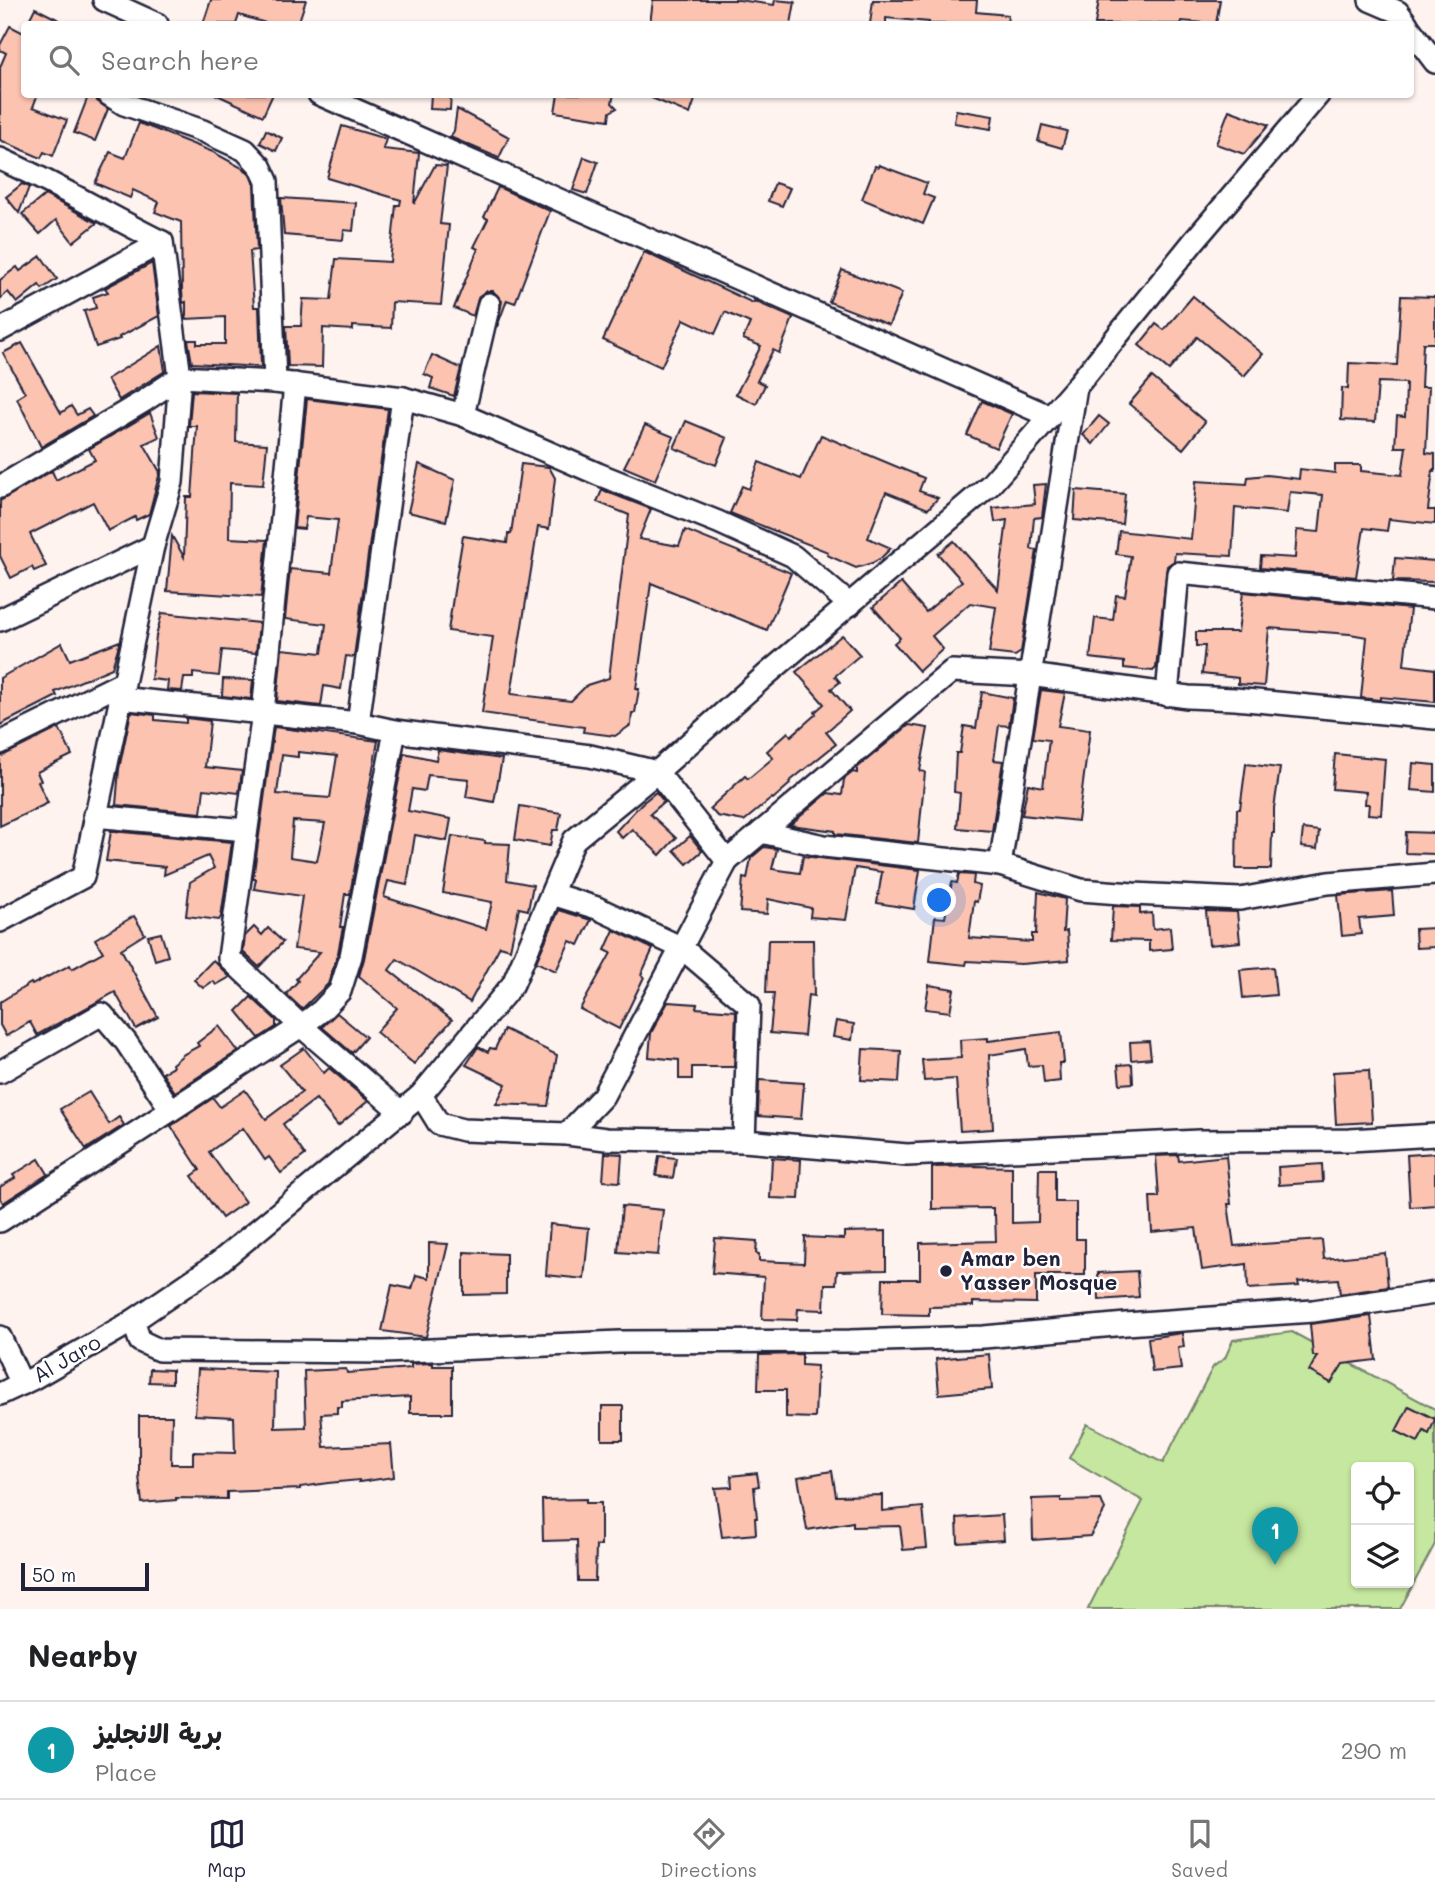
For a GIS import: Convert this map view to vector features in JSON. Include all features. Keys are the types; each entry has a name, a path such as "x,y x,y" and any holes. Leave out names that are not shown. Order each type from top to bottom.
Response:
{"street":[{"path":"104,0 128,19"},
{"path":"1370,0 1402,18"},
{"path":"1414,34 1435,62"},
{"path":"114,98 124,104 203,131 245,150 260,166 267,181 285,383 263,713 229,958 301,1026 402,1113"},
{"path":"328,98 1049,416"},
{"name":"Al Jaro","path":"0,1394 133,1321 218,1263 421,1095 513,984 574,840 657,772 766,675 990,485 1076,387 1194,241 1316,98"},
{"path":"0,159 30,172 162,242"},
{"path":"0,330 162,242"},
{"path":"0,921 83,877 153,546 172,482 180,377 162,242"},
{"path":"463,415 489,304"},
{"path":"0,487 180,377 285,383 403,398 463,415 793,556 850,605"},
{"path":"1000,865 1076,387"},
{"path":"358,723 403,398"},
{"path":"0,620 153,546"},
{"path":"1167,695 1178,573 1435,598"},
{"path":"567,1134 603,1096 727,860 952,671 1030,675 1167,695 1435,718"},
{"path":"0,743 121,690 263,713 358,723 395,731 590,756 657,772 727,860"},
{"path":"0,1221 301,1026 321,1011 340,991 395,731"},
{"path":"94,816 246,830"},
{"path":"761,832 824,846 1000,865 1081,890 1240,899 1328,883 1435,874"},
{"path":"552,894 597,908 682,948 749,1005 744,1141"},
{"path":"0,1072 102,1014 126,1042 171,1110"},
{"path":"421,1095 439,1124 463,1130 567,1134 606,1139 744,1141 907,1155 1199,1140 1350,1140 1435,1135"},
{"path":"133,1321 140,1341 159,1350 384,1352 620,1342 984,1338 1126,1324 1313,1311 1435,1293"},
{"path":"0,1337 22,1384"}],"green space":[{"path":"1292,1332 1435,1409 1435,1544 1414,1583 1414,1462 1351,1462 1351,1588 1411,1588 1400,1609 1088,1609 1143,1501 1069,1458 1087,1424 1163,1463 1213,1367 1225,1358 1233,1340"}],"building":[{"path":"211,0 306,0 299,21 259,21 239,15 237,21 204,21"},
{"path":"653,0 739,0 774,5 775,0 795,2 792,21 650,21"},
{"path":"873,0 977,0 976,12 1008,15 1007,21 918,21 886,18 886,21 870,21"},
{"path":"1099,0 1220,0 1216,21 1096,21"},
{"path":"35,8 61,21 28,21"},
{"path":"10,26 21,32 21,98 36,98 33,107 67,120 53,156 44,152 41,158 0,140 0,67 6,53 0,50"},
{"path":"87,98 96,98 108,109 95,141 74,133"},
{"path":"224,98 271,98 263,116"},
{"path":"431,98 451,98 450,110 430,109"},
{"path":"557,98 613,98 612,103 617,108 610,112 609,120 555,112"},
{"path":"652,98 696,98 690,114"},
{"path":"457,109 509,137 499,158 450,137 454,131"},
{"path":"956,110 993,116 991,129 954,123"},
{"path":"1229,110 1269,125 1244,154 1216,144"},
{"path":"139,123 213,152 249,173 254,184 257,250 250,251 254,307 259,307 261,367 192,363 188,340 197,340 197,344 225,344 225,317 186,319 186,302 183,303 182,291 181,222 155,212 159,202 133,190 130,198 95,183 110,152 125,158"},
{"path":"1042,125 1067,131 1062,148 1038,141"},
{"path":"342,126 386,139 383,149 419,153 414,204 435,165 447,166 440,224 449,225 441,305 392,302 391,328 323,328 322,367 288,366 286,326 301,326 303,299 331,300 336,259 390,262 396,205 400,205 401,200 327,178"},
{"path":"266,130 282,138 276,151 260,143"},
{"path":"584,157 598,162 587,194 573,190"},
{"path":"879,165 927,183 923,194 934,198 923,224 862,199 875,166"},
{"path":"775,183 790,188 782,206 768,201"},
{"path":"22,184 29,187 19,213 6,197"},
{"path":"498,187 550,211 515,303 507,300 497,327 502,301 493,291 486,291 479,296 473,316 454,308 478,249 474,247 488,219 484,217"},
{"path":"45,195 97,223 73,242 56,220 40,234 22,214"},
{"path":"281,198 356,203 353,231 344,230 343,240 284,235"},
{"path":"644,252 753,303 754,301 793,318 779,353 773,350 757,381 765,385 756,404 736,394 761,346 743,339 750,323 725,312 715,334 684,319 661,367 603,340"},
{"path":"41,256 57,279 42,289 39,285 17,303 8,292 0,299 0,280 17,267 20,271"},
{"path":"152,263 159,316 119,337 120,339 96,347 84,311 96,308 93,297 108,292 105,288"},
{"path":"842,270 902,293 889,325 829,302"},
{"path":"1193,296 1263,354 1244,376 1197,337 1169,370 1139,345 1156,324 1164,330"},
{"path":"1401,296 1435,297 1435,343 1423,343 1421,387 1429,387 1426,453 1435,454 1435,471 1433,470 1428,510 1435,510 1435,524 1389,519 1387,531 1364,528 1356,577 1260,568 1261,556 1295,558 1297,530 1319,532 1323,495 1290,492 1287,513 1235,508 1232,556 1175,553 1174,561 1167,566 1156,668 1153,671 1124,668 1124,662 1090,658 1095,618 1113,620 1116,595 1125,596 1131,556 1116,554 1119,531 1191,539 1196,481 1247,484 1248,477 1267,475 1299,479 1300,469 1335,473 1335,465 1361,465 1361,471 1402,475 1406,447 1395,447 1397,416 1405,417 1406,383 1378,382 1375,422 1341,420 1342,388 1348,389 1349,363 1397,365"},
{"path":"22,343 61,413 71,406 77,415 88,409 93,416 41,447 17,398 25,393 3,353"},
{"path":"161,346 165,371 119,400 107,379"},
{"path":"432,355 461,368 454,396 430,388 433,378 424,374"},
{"path":"1152,377 1205,422 1183,449 1129,404"},
{"path":"192,391 237,393 236,442 267,444 263,485 230,483 229,538 267,540 261,597 167,591 172,536 184,557 186,497 192,497 197,426 189,426"},
{"path":"307,399 388,409 354,657 346,656 341,689 324,686 321,706 277,701 282,649 322,653 326,624 285,619 290,569 331,573 338,520 306,517 304,529 294,528"},
{"path":"982,401 1012,414 996,448 967,435"},
{"path":"150,413 159,437 144,444 160,472 149,514 136,520 135,517 108,531 93,502 30,534 46,566 34,571 32,567 11,578 0,556 0,501 52,471 56,480 95,460 89,449"},
{"path":"1099,416 1109,424 1093,444 1083,435"},
{"path":"686,421 727,438 716,465 674,448"},
{"path":"645,425 674,437 655,480 624,467"},
{"path":"821,435 924,478 919,491 938,498 928,509 886,492 868,538 891,548 872,563 856,568 827,555 828,552 730,513 742,486 749,489 759,462 801,479"},
{"path":"419,464 455,480 446,521 408,512"},
{"path":"521,464 549,467 555,478 549,529 538,527 511,694 571,701 587,685 609,678 629,515 597,502 602,490 651,509 639,539 679,546 685,530 791,573 767,630 651,583 636,689 639,689 631,725 615,736 583,732 584,727 482,713 493,637 448,631 455,584 463,536 507,543 508,534 511,534"},
{"path":"1046,484 1042,517 1034,518 1031,549 1037,550 1021,652 1015,656 989,653 996,607 970,603 932,636 943,649 919,671 894,643 900,638 873,607 901,583 926,612 962,581 938,554 954,541 998,590 1007,520 995,522 993,508 1035,504 1033,485"},
{"path":"1076,490 1125,494 1122,524 1074,520"},
{"path":"1395,558 1435,561 1435,582 1393,581"},
{"path":"1243,592 1410,609 1404,665 1435,669 1435,702 1361,698 1367,637 1350,634 1269,628 1264,686 1238,684 1238,678 1202,674 1205,646 1196,646 1196,632 1238,632"},
{"path":"162,613 259,623 256,653 222,650 219,676 193,673 193,678 184,678 182,691 167,690 168,681 151,679 156,636"},
{"path":"842,635 860,655 835,676 840,682 831,689 850,711 826,732 836,744 744,821 717,816 710,808 745,776 748,779 773,758 767,751 788,732 791,736 824,704 796,672"},
{"path":"120,641 112,668 55,692 57,696 0,725 0,678 62,643 70,660"},
{"path":"223,679 253,680 251,699 222,696"},
{"path":"1041,690 1065,693 1058,726 1090,730 1078,821 1022,815 1028,784 1043,787 1049,740 1033,738"},
{"path":"982,692 1013,698 1009,726 999,725 994,760 1003,761 992,831 957,828 960,793 954,792 956,753 960,753 964,726 976,728"},
{"path":"131,712 155,715 155,720 186,723 186,718 210,721 205,767 242,771 239,793 204,789 201,813 116,805 119,769"},
{"path":"909,725 928,728 920,771 925,772 918,843 835,834 835,831 790,825 828,793 842,795 844,779 853,772 857,773 857,768"},
{"path":"274,727 378,741 350,894 345,894 338,953 328,984 302,1009 286,994 320,952 294,949 302,896 254,889 256,879 253,879","holes":["298,752 337,756 330,798 277,794 282,755 298,757","293,821 325,823 317,861 290,857"]},
{"path":"59,728 72,755 37,772 41,781 38,782 48,803 0,826 0,757"},
{"path":"438,750 502,759 494,802 466,797 469,779 428,775 425,791 412,789 408,811 451,819 447,841 415,835 407,885 388,881 384,897 486,929 492,902 443,893 452,836 485,843 510,844 507,880 533,885 528,910 519,908 510,949 500,946 470,1002 397,959 389,970 452,1020 414,1064 376,1032 397,1008 359,976 404,753 436,760"},
{"path":"1335,754 1385,759 1381,815 1368,814 1366,792 1332,789"},
{"path":"1413,763 1435,765 1435,792 1411,790"},
{"path":"1246,764 1280,768 1274,808 1271,869 1236,869 1237,809 1240,809"},
{"path":"656,792 664,802 650,814 676,838 660,855 632,829 622,838 616,831"},
{"path":"520,806 561,813 558,830 553,830 550,846 515,840"},
{"path":"1303,829 1319,831 1317,849 1301,847"},
{"path":"111,831 232,842 219,920 186,916 190,882 214,868 208,856 164,875 165,867 106,861"},
{"path":"1406,832 1435,833 1435,854 1405,853"},
{"path":"690,836 702,851 687,864 674,850"},
{"path":"764,847 777,849 772,869 800,873 803,856 920,870 914,909 877,903 882,872 855,868 846,920 810,917 811,908 768,899 767,914 740,912 743,878 747,879 751,858"},
{"path":"959,874 974,875 973,884 980,886 977,902 974,901 969,938 1032,942 1032,934 1036,934 1038,892 1065,899 1063,932 1067,931 1069,960 1021,964 967,961 966,965 930,961 935,917 945,918 952,882 957,883"},
{"path":"1392,891 1394,916 1359,919 1361,934 1342,936 1338,895"},
{"path":"1113,906 1140,907 1140,914 1152,913 1153,929 1170,927 1172,949 1149,951 1149,941 1111,940"},
{"path":"559,910 591,920 579,945 570,941 556,971 536,962"},
{"path":"1206,911 1237,912 1240,942 1209,945"},
{"path":"134,916 145,934 121,949 158,1017 136,1029 115,992 37,1035 30,1022 6,1036 0,1025 0,1002 31,983 32,985 70,965 72,969 103,952 95,939"},
{"path":"254,927 262,935 268,928 283,942 259,967 243,952 245,936"},
{"path":"1435,928 1435,947 1416,948 1415,929"},
{"path":"614,930 653,949 641,975 644,977 619,1029 580,1009 611,953 605,950"},
{"path":"161,933 168,956 155,960 148,936"},
{"path":"768,940 813,940 814,996 808,995 804,1036 770,1033 774,993 766,993"},
{"path":"213,960 230,977 216,985 213,981 203,988 194,980"},
{"path":"1273,967 1276,995 1243,998 1240,970"},
{"path":"929,985 954,989 950,1012 925,1009"},
{"path":"251,997 276,1020 276,1027 259,1038 237,1011"},
{"path":"668,1002 697,1004 696,1008 736,1011 734,1067 692,1067 692,1079 679,1079 679,1060 649,1057 651,1033"},
{"path":"337,1013 366,1037 352,1053 322,1027"},
{"path":"836,1021 854,1024 852,1040 833,1037"},
{"path":"219,1026 238,1051 175,1092 162,1073 173,1067 172,1064 184,1054 199,1046 197,1043"},
{"path":"504,1029 557,1055 548,1106 496,1104 506,1084 466,1065 478,1047 488,1052 490,1048 495,1049"},
{"path":"1061,1032 1064,1063 1059,1063 1060,1081 1044,1083 1042,1065 1028,1066 1026,1049 989,1055 993,1129 960,1131 956,1079 924,1081 922,1060 961,1058 960,1040 988,1038 988,1041"},
{"path":"1149,1041 1151,1058 1131,1060 1130,1042"},
{"path":"304,1048 324,1073 329,1068 368,1101 338,1126 316,1099 283,1124 305,1155 281,1173 269,1157 265,1160 243,1128 209,1152 245,1202 222,1218 192,1176 200,1170 171,1126 213,1098 220,1107 245,1090 266,1119 302,1092 280,1065"},
{"path":"863,1049 901,1051 899,1082 861,1080"},
{"path":"1132,1064 1133,1083 1120,1084 1118,1065"},
{"path":"1369,1070 1372,1122 1336,1124 1333,1072"},
{"path":"759,1080 804,1083 801,1119 758,1116"},
{"path":"89,1092 109,1124 119,1117 124,1125 86,1149 60,1109"},
{"path":"605,1153 622,1154 620,1182 603,1181"},
{"path":"1435,1153 1435,1205 1410,1207 1407,1155"},
{"path":"1178,1155 1179,1161 1226,1156 1231,1204 1228,1204 1234,1246 1322,1240 1324,1259 1385,1253 1388,1287 1340,1294 1338,1279 1298,1282 1299,1286 1248,1289 1247,1264 1202,1270 1196,1228 1152,1232 1150,1197 1159,1197 1156,1156"},
{"path":"659,1156 676,1158 673,1178 656,1176"},
{"path":"772,1158 801,1160 799,1199 770,1198"},
{"path":"39,1159 48,1174 3,1203 0,1187 15,1178 13,1175"},
{"path":"1322,1164 1323,1182 1279,1185 1278,1167"},
{"path":"932,1167 1012,1167 1012,1223 1038,1222 1039,1169 1055,1169 1055,1202 1076,1202 1076,1239 1085,1239 1085,1275 1036,1275 1036,1303 973,1302 973,1306 929,1307 929,1315 882,1314 883,1279 920,1279 920,1243 996,1241 993,1208 932,1209"},
{"path":"622,1206 663,1210 658,1255 618,1252"},
{"path":"550,1224 589,1228 584,1279 546,1275"},
{"path":"886,1231 886,1270 837,1271 836,1284 825,1284 824,1310 798,1309 797,1320 762,1319 764,1277 712,1273 715,1238 757,1241 756,1253 759,1254 759,1261 804,1263 805,1237 844,1239 844,1232"},
{"path":"429,1243 448,1244 426,1337 382,1331 392,1285 412,1289 416,1275 429,1278"},
{"path":"464,1252 506,1254 506,1294 464,1295"},
{"path":"1137,1271 1139,1297 1099,1300 1098,1273"},
{"path":"1371,1316 1376,1360 1343,1364 1331,1383 1309,1371 1317,1356 1313,1356 1310,1324"},
{"path":"1182,1333 1184,1347 1178,1348 1181,1369 1152,1372 1148,1338"},
{"path":"802,1354 802,1365 817,1366 815,1418 786,1417 786,1390 758,1390 759,1355"},
{"path":"989,1354 992,1389 939,1394 936,1359"},
{"path":"433,1363 433,1366 452,1366 452,1413 410,1413 410,1397 342,1401 342,1407 337,1407 337,1413 321,1414 324,1447 391,1444 394,1477 328,1483 300,1489 227,1492 227,1499 176,1498 142,1503 139,1416 172,1416 171,1464 193,1464 193,1452 235,1453 234,1417 195,1415 198,1369 276,1372 275,1428 306,1427 304,1371 346,1369 347,1373 411,1368 411,1364"},
{"path":"150,1369 172,1370 172,1383 149,1382"},
{"path":"602,1406 623,1406 623,1440 602,1440"},
{"path":"1409,1406 1435,1419 1429,1434 1424,1431 1418,1442 1396,1431"},
{"path":"832,1471 836,1496 882,1495 882,1511 923,1507 927,1548 903,1550 900,1526 853,1527 853,1522 807,1530 798,1477"},
{"path":"757,1473 759,1486 754,1487 756,1534 722,1537 715,1488 732,1487 731,1476"},
{"path":"1061,1498 1061,1501 1101,1500 1105,1510 1090,1536 1033,1540 1032,1499"},
{"path":"586,1499 586,1503 601,1503 601,1546 596,1546 595,1581 578,1581 577,1540 543,1541 542,1500"},
{"path":"1002,1515 1004,1540 958,1543 957,1518"}],"place":[{"name":"Amar ben Yasser Mosque","path":"946,1271"},
{"name":"برية الانجليز","path":"1275,1565"}]}
